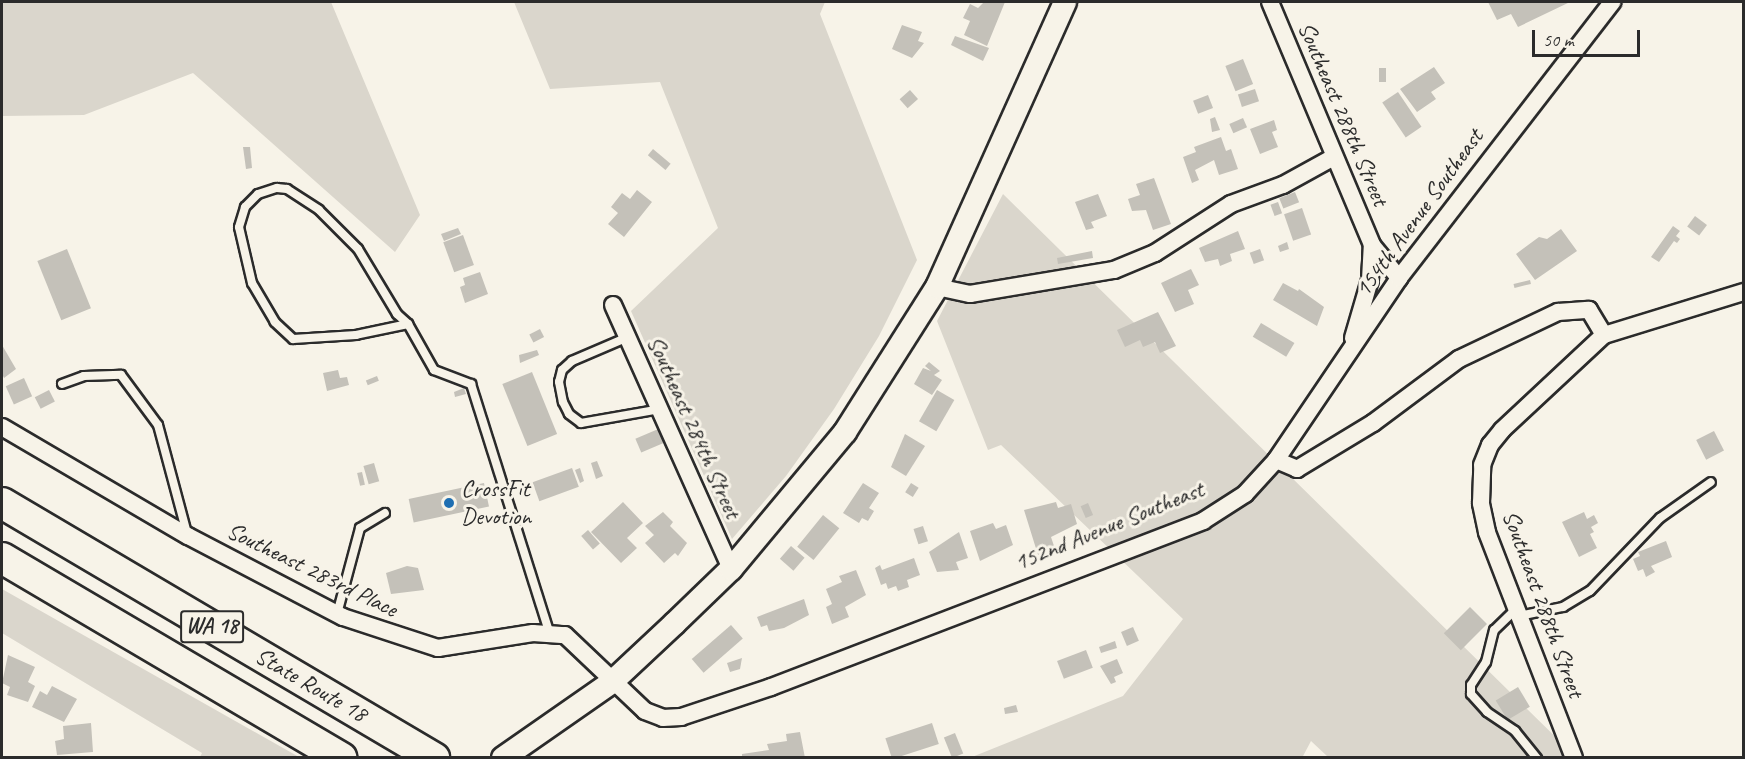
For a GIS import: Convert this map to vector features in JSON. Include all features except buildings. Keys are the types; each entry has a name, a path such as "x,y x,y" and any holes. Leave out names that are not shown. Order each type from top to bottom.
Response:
{"highway":[{"name":"State Route 18","path":"2,503 428,754"},
{"name":"State Route 18","path":"2,558 341,758"}],"street":[{"path":"503,758 612,681 731,569 846,432 937,287 1065,2"},
{"name":"Southeast 288th Street","path":"1270,2 1372,245 1399,278"},
{"name":"154th Avenue Southeast","path":"1276,460 1399,278 1612,2"},
{"path":"937,287 970,294 1114,270 1155,253 1231,204 1283,185 1334,157"},
{"name":"Southeast 288th Street","path":"1348,352 1370,280 1372,245"},
{"path":"1276,460 1297,469 1373,423 1459,359 1558,312 1589,310 1604,335 1743,292"},
{"name":"Southeast 284th Street","path":"613,305 731,569"},
{"name":"Southeast 288th Street","path":"1574,758 1486,532 1481,503 1482,465 1490,445 1502,430 1604,335"},
{"name":"Southeast 283rd Place","path":"2,427 188,536 337,614 403,639 438,648 549,632 576,642 612,681"},
{"name":"152nd Avenue Southeast","path":"612,681 645,711 663,718 727,702 1203,521 1245,494 1276,460"}],"lane":[{"path":"408,324 356,335 293,339 275,322 252,283 239,227 244,207 258,194 277,188 286,189 319,210 358,249 397,314 408,324 434,370 471,384 549,632"},
{"path":"628,337 572,361 562,370 559,382 563,402 569,414 581,423 660,409"},
{"path":"62,384 84,376 121,375 158,424 188,536"},
{"path":"1537,758 1515,731 1487,712 1471,694 1471,685 1486,662 1494,630 1517,613 1563,607 1590,591 1660,518 1712,482"},
{"path":"337,614 360,528 385,513"}],"shaded area":[{"path":"2,2 331,2 420,215 395,252 193,73 84,115 2,116"},
{"path":"514,2 825,2 820,14 917,260 879,336 834,409 786,476 732,539 631,311 718,228 660,82 550,89"},
{"path":"1003,194 1576,757 1328,757 1311,741 1302,758 972,757 1123,696 1183,619 1001,445 988,450 937,321"},
{"path":"2,589 299,757 200,757 202,753 2,633"}],"place":[{"name":"CrossFit Devotion","path":"449,503"}]}
